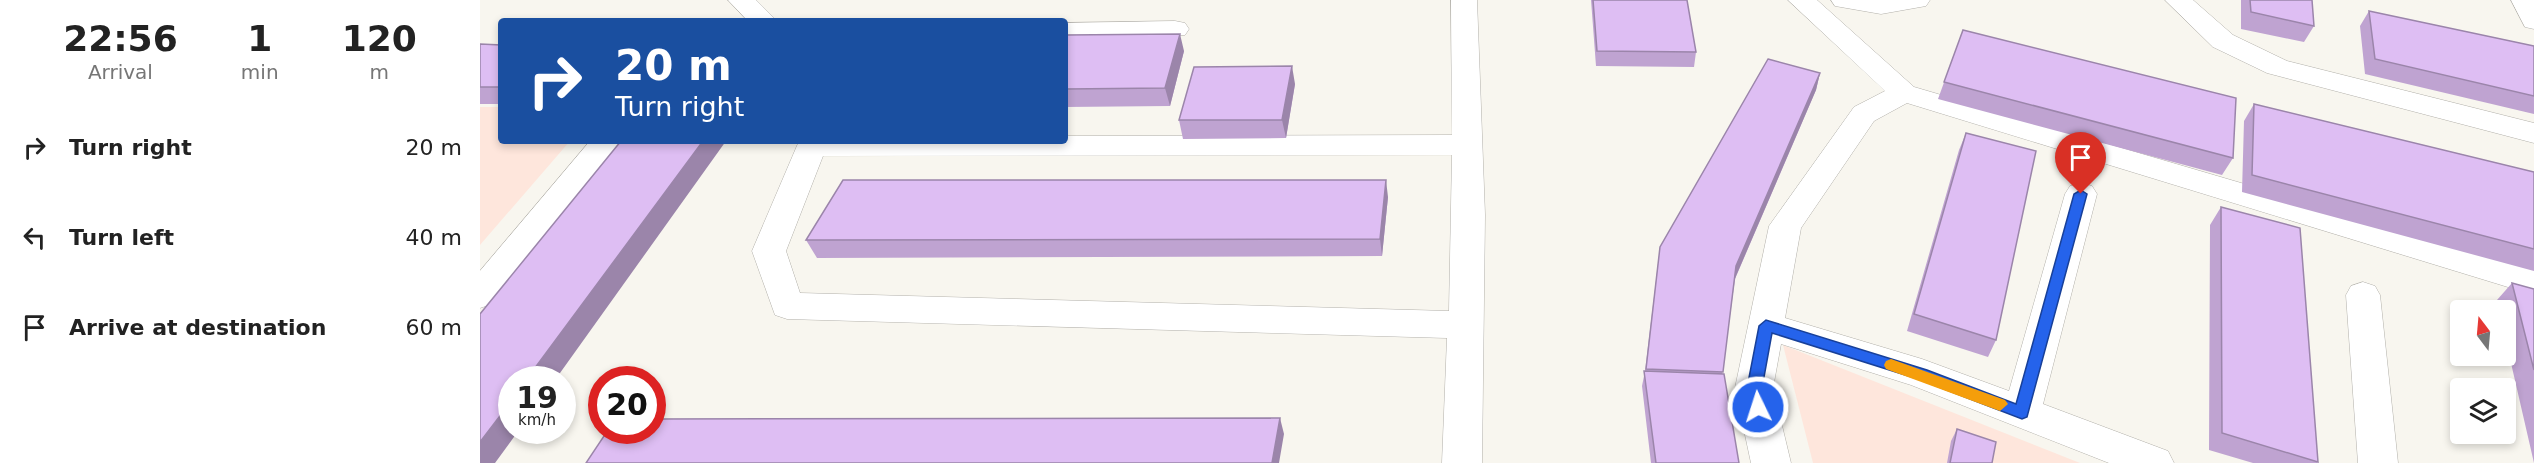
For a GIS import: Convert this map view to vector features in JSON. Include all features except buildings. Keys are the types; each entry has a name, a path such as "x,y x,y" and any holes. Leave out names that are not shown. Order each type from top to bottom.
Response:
{"street":[{"path":"741,0 761,18"},
{"path":"1462,463 1469,215 1464,0"},
{"path":"1801,0 1904,93 2534,282"},
{"path":"1844,0 1881,6 1917,0"},
{"path":"2178,0 2223,41 2277,67 2534,132"},
{"path":"2524,0 2534,21"},
{"path":"1068,31 1175,29"},
{"path":"1771,463 1754,388 1785,226 1864,114 1904,93"},
{"path":"480,295 605,144"},
{"path":"1466,325 787,306 769,251 814,144 1468,145"},
{"path":"2022,412 2081,194"},
{"path":"2363,295 2378,463"},
{"path":"1766,326 1922,374 2154,463"}],"shaded area":[{"path":"480,107 498,107 498,144 567,144 480,245"},
{"path":"1783,345 2080,463 1813,463"}],"slow traffic":[{"path":"1891,365 1922,374 2000,404"}],"route":[{"path":"1758,407 1754,388 1766,326 1922,374 2022,412 2081,194"}]}
